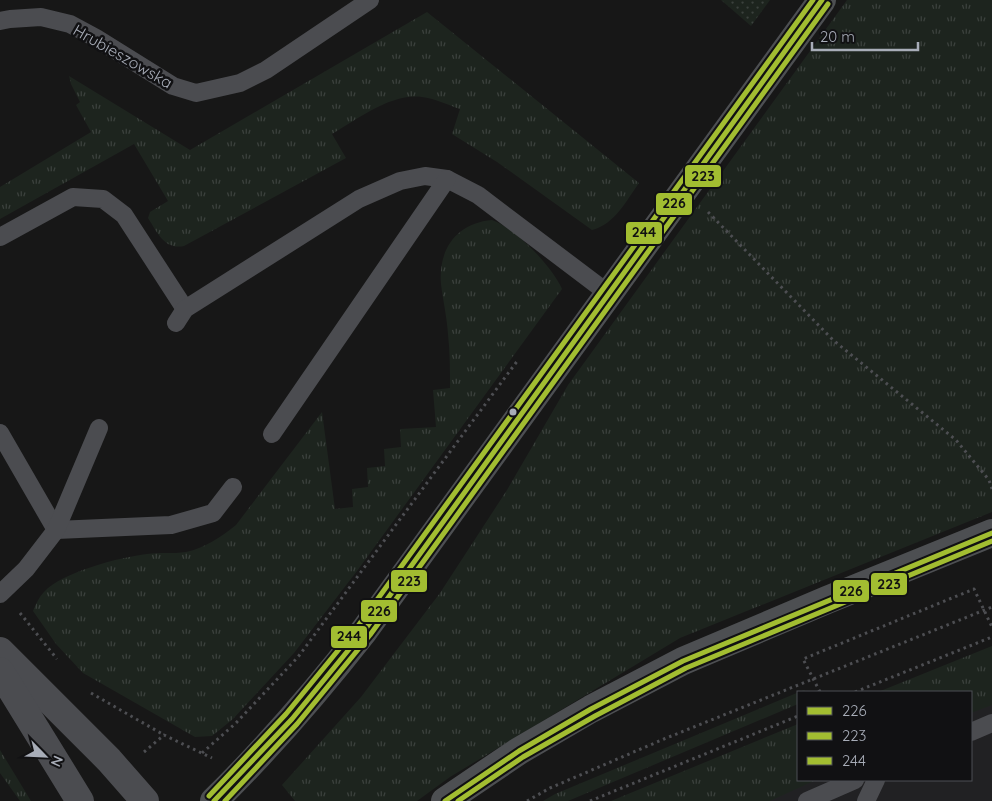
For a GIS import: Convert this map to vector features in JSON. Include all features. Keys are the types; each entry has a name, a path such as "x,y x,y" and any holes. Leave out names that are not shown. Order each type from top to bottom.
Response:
{"main road":[{"path":"214,801 278,735 340,661 822,0"},
{"path":"445,801 519,751 591,709 683,661 992,532"}],"street":[{"path":"0,651 109,760 145,801"},
{"path":"0,670 80,801"}],"lane":[{"name":"Hrubieszowska","path":"0,21 10,18 41,17 70,24 173,86 196,92 240,83 266,70 370,0"},
{"path":"0,236 73,198 103,198 124,215 180,316 359,199 400,182 425,176 448,179 478,195 609,294"},
{"path":"272,434 448,179"},
{"path":"1,593 26,569 56,530 99,428"},
{"path":"0,433 56,530"},
{"path":"56,530 171,525 213,513 233,487"},
{"path":"972,732 992,723"},
{"path":"807,801 853,781"},
{"path":"866,801 876,781"}],"path":[{"path":"680,195 707,211 833,340 956,440 989,480 992,489"},
{"path":"202,753 236,723 298,657 519,357"},
{"path":"819,691 803,659 974,589 992,627"},
{"path":"1,593 62,665"},
{"path":"527,801 550,788 664,739 992,607"},
{"path":"857,691 992,637"},
{"path":"88,692 164,735 215,760"},
{"path":"590,801 797,716"},
{"path":"143,752 164,735"}],"shaded area":[{"path":"992,680 992,801 705,801 797,780 972,781 972,691"}],"green space":[{"path":"721,0 770,0 751,26"},
{"path":"847,0 992,0 992,512 680,638 450,777 417,801 295,801 282,785 361,697 440,593 507,490 568,385"},
{"path":"427,12 639,183 614,217 607,223 592,230 497,162 452,134 460,109 431,99 410,97 375,108 332,134 346,158 184,246 177,247 166,243 148,218 150,212 168,201 134,144 0,219 0,187 91,132 76,105 80,102 69,76 190,150"},
{"path":"492,220 522,239 542,259 562,289 357,571 294,653 233,719 212,736 195,737 83,673 56,644 33,611 44,592 53,585 78,572 122,558 147,554 186,552 200,548 219,538 236,525 322,412 335,509 353,507 352,489 368,487 367,468 385,466 384,449 401,447 400,429 436,427 433,390 450,388 449,341 441,284 443,260 452,240 460,232 469,226"},
{"path":"992,646 992,705 972,713 972,691 880,691"},
{"path":"797,693 797,704 568,801 543,801 555,794"},
{"path":"797,724 797,781 814,781 770,801 611,801"},
{"path":"0,750 31,801 20,801 0,773"}],"transit line":[{"name":"244","path":"209,796 286,714 358,626 813,0"},
{"name":"226","path":"214,801 292,719 364,631 822,0"},
{"name":"223","path":"225,801 297,724 370,635 828,4"},
{"name":"226","path":"445,801 519,751 591,709 683,661 992,533"},
{"name":"223","path":"458,801 523,757 686,668 992,541"}]}
